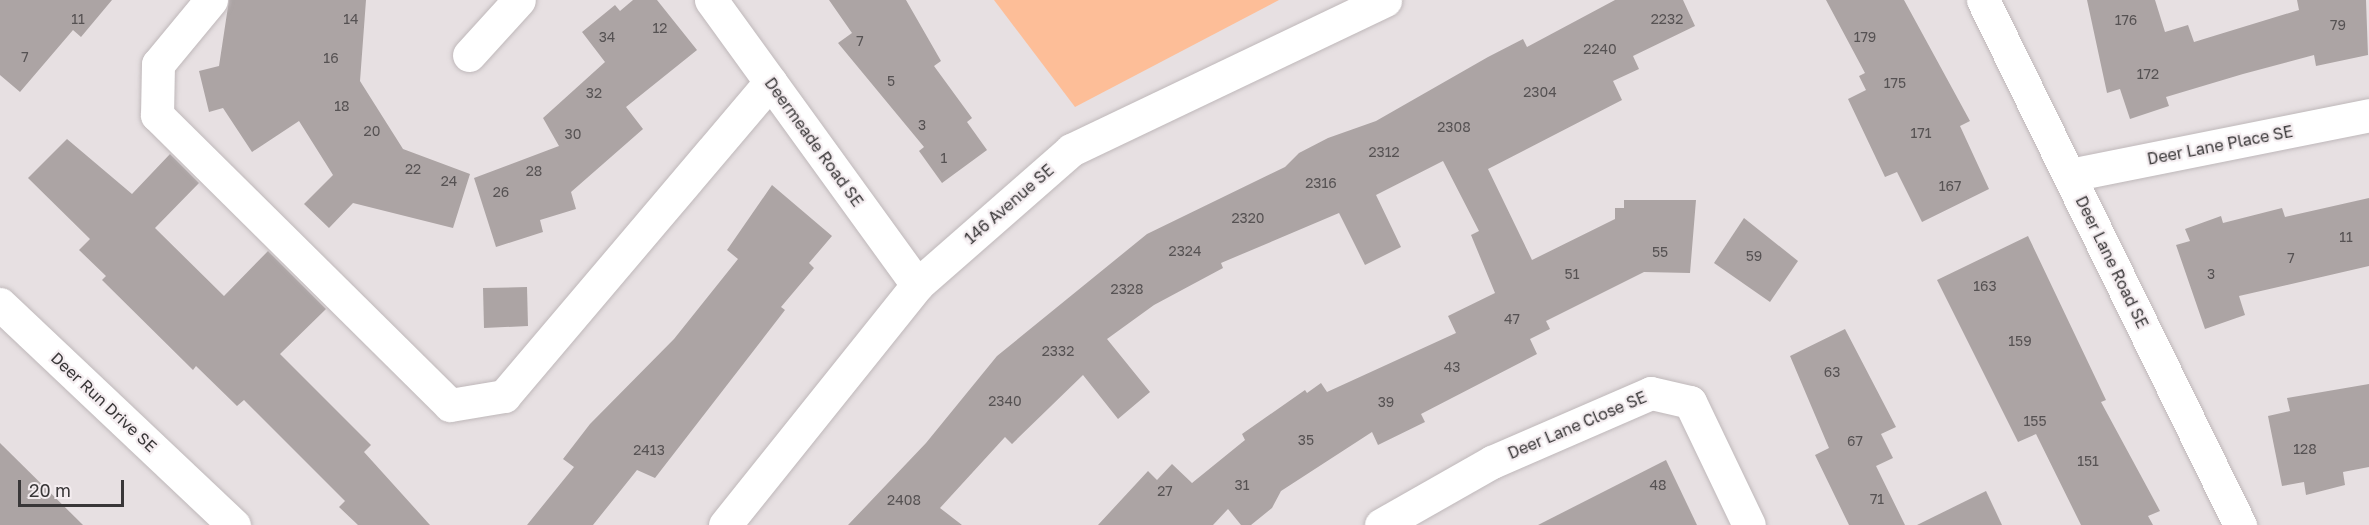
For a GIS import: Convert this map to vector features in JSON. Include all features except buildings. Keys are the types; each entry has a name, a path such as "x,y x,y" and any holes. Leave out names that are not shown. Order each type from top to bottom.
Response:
{"street":[{"path":"211,0 158,64 157,115 450,405 504,396 770,82"},
{"path":"469,55 519,0"},
{"name":"Deermeade Road SE","path":"711,0 917,285"},
{"name":"146 Avenue SE","path":"724,525 917,285 1071,150 1385,0"},
{"name":"Deer Lane Road SE","path":"1983,0 2240,525"},
{"name":"Deer Lane Place SE","path":"2070,175 2369,115"},
{"name":"Deer Run Drive SE","path":"0,304 234,525"},
{"name":"Deer Lane Close SE","path":"1381,525 1492,462 1652,393 1690,402 1749,525"}],"shaded area":[{"path":"994,0 1279,0 1075,107"}]}
